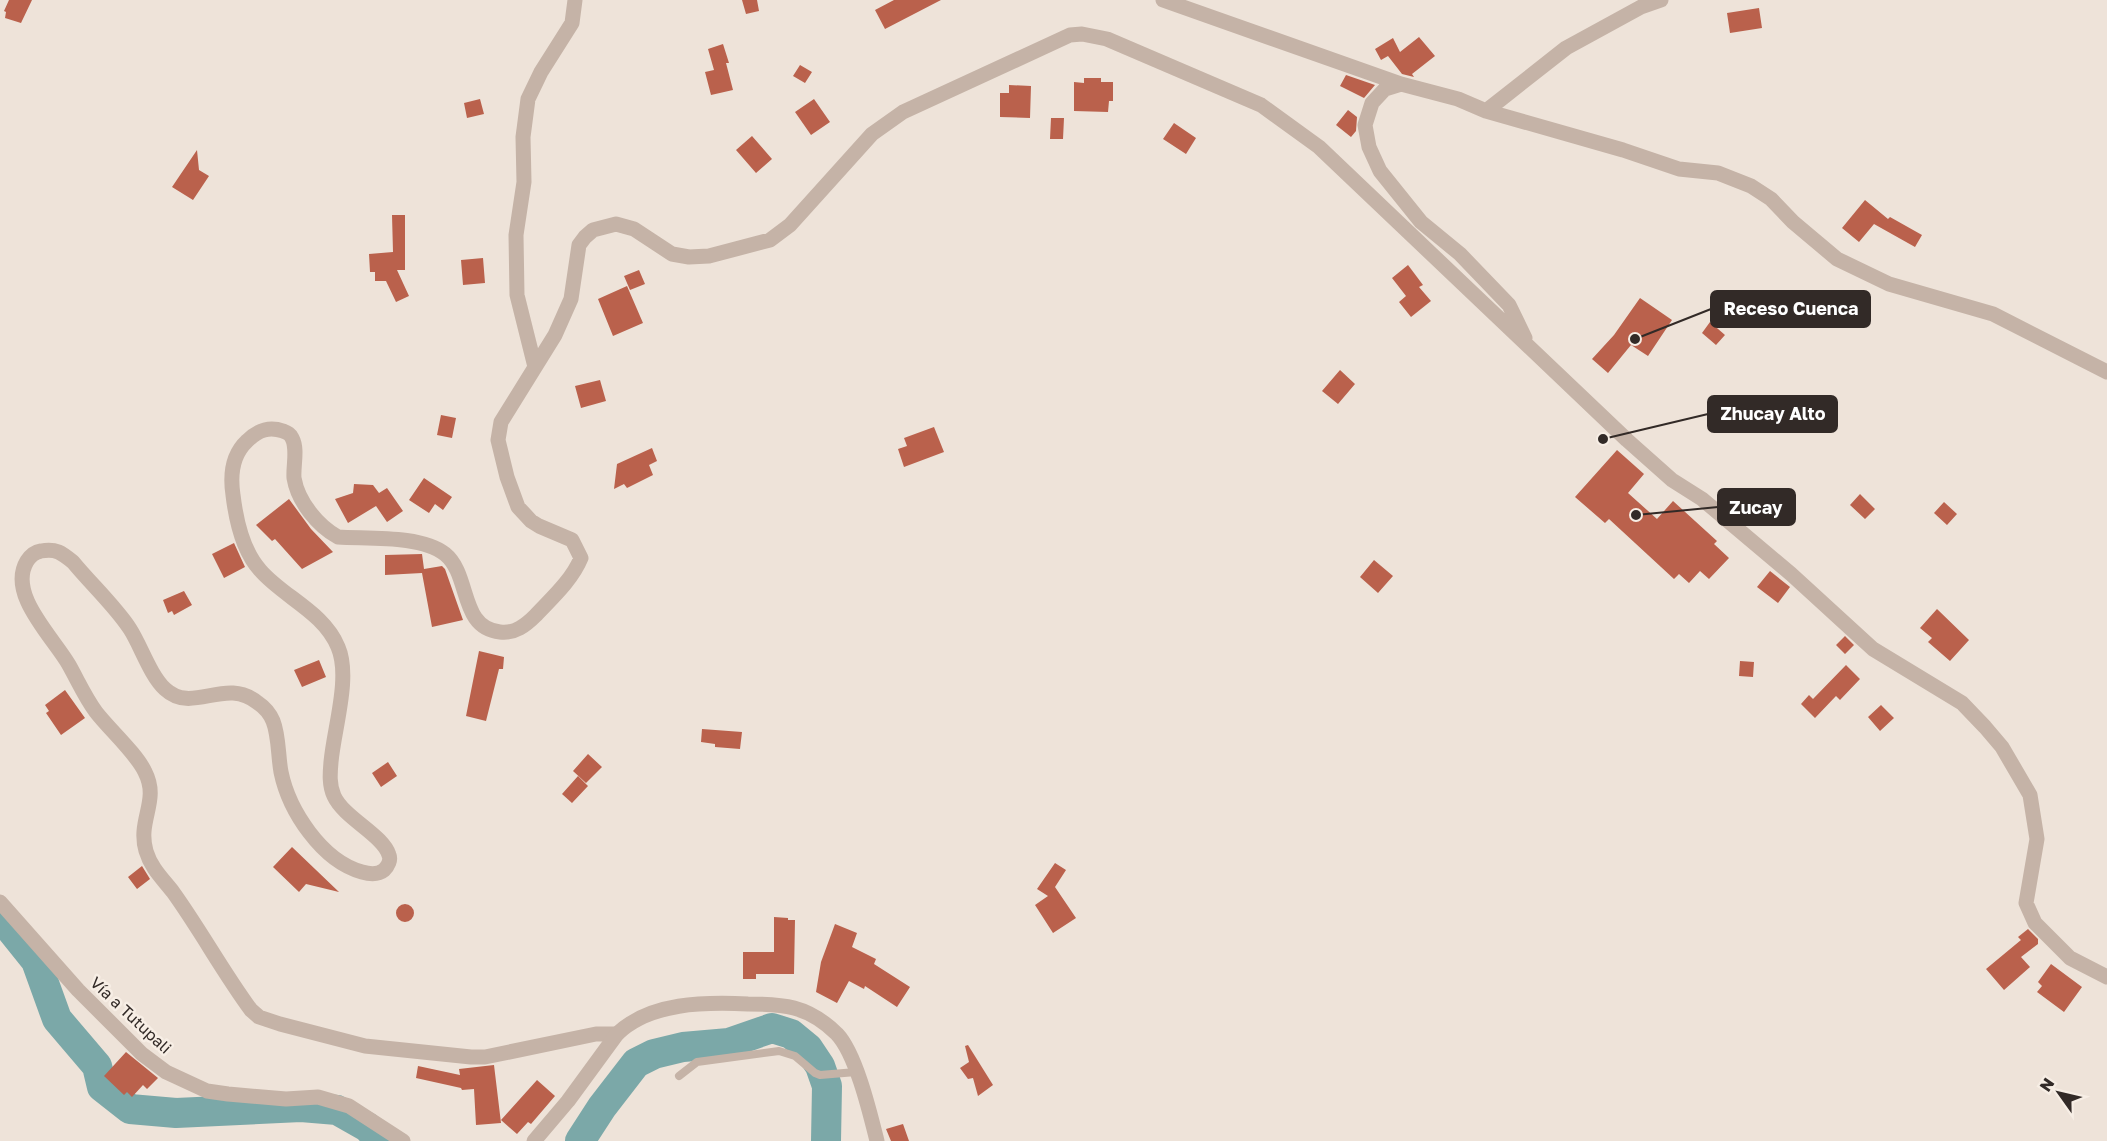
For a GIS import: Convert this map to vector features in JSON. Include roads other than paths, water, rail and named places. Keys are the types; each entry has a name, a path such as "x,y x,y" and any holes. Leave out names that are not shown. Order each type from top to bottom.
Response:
{"street":[{"path":"535,367 517,295 516,235 524,182 523,137 528,99 541,72 572,23 575,0"},
{"path":"1163,0 1401,84 1458,99 1486,111 1623,150 1680,169 1718,173 1751,186 1771,199 1793,222 1837,259 1888,284 1993,314 2107,372"},
{"path":"1486,111 1566,48 1641,7 1661,0"},
{"path":"617,1034 596,1034 485,1057 471,1057 365,1046 280,1024 259,1017 251,1011 172,891 156,873 142,836 152,786 144,769 95,711 69,665 29,606 22,585 22,569 30,557 37,552 52,548 73,562 130,628 143,655 165,689 187,699 233,692 254,699 272,720 285,791 314,838 336,859 350,868 369,874 379,873 386,868 390,860 389,853 334,797 330,780 342,673 342,656 338,646 332,633 261,572 243,541 233,498 232,468 237,454 247,441 263,429 273,428 289,434 293,440 294,479 298,490 311,515 328,532 338,537 413,542 438,550 446,555 454,566 461,579 471,612 482,626 504,633 525,626 576,570 581,558 572,540 539,526 518,507 502,460 498,440 501,422 555,335 570,299 579,245 593,230 616,224 628,227 672,254 689,257 709,256 770,240 790,225 872,134 903,112 1070,35 1082,34 1107,39 1260,105 1319,147 1626,440 1672,480 1702,499 1791,573 1873,649 1962,703 2002,747 2030,795 2037,839 2026,903 2035,923 2070,957 2106,977"},
{"path":"1401,84 1385,88 1372,103 1365,125 1369,147 1380,171 1421,222 1460,254 1509,305 1531,349"},
{"name":"Vía a Tutupali","path":"0,902 78,990 142,1054 166,1072 207,1091 286,1098 318,1096 349,1106 403,1141"},
{"path":"534,1141 568,1101 625,1026 664,1010 710,1002 795,1008 815,1016 838,1035 850,1056 852,1073 877,1141"}],"lane":[{"path":"679,1076 697,1062 779,1051 795,1056 820,1075 852,1073"}],"waterway":[{"path":"0,916 36,961 57,1019 97,1066 102,1087 130,1109 176,1113 301,1107 337,1110 367,1127 381,1141"},
{"path":"580,1141 602,1107 636,1063 654,1054 683,1047 729,1043 772,1028 791,1034 808,1048 820,1066 827,1086 826,1141"}],"place":[{"name":"Receso Cuenca","path":"1635,339"},
{"name":"Zhucay Alto","path":"1603,439"},
{"name":"Zucay","path":"1636,515"}]}
